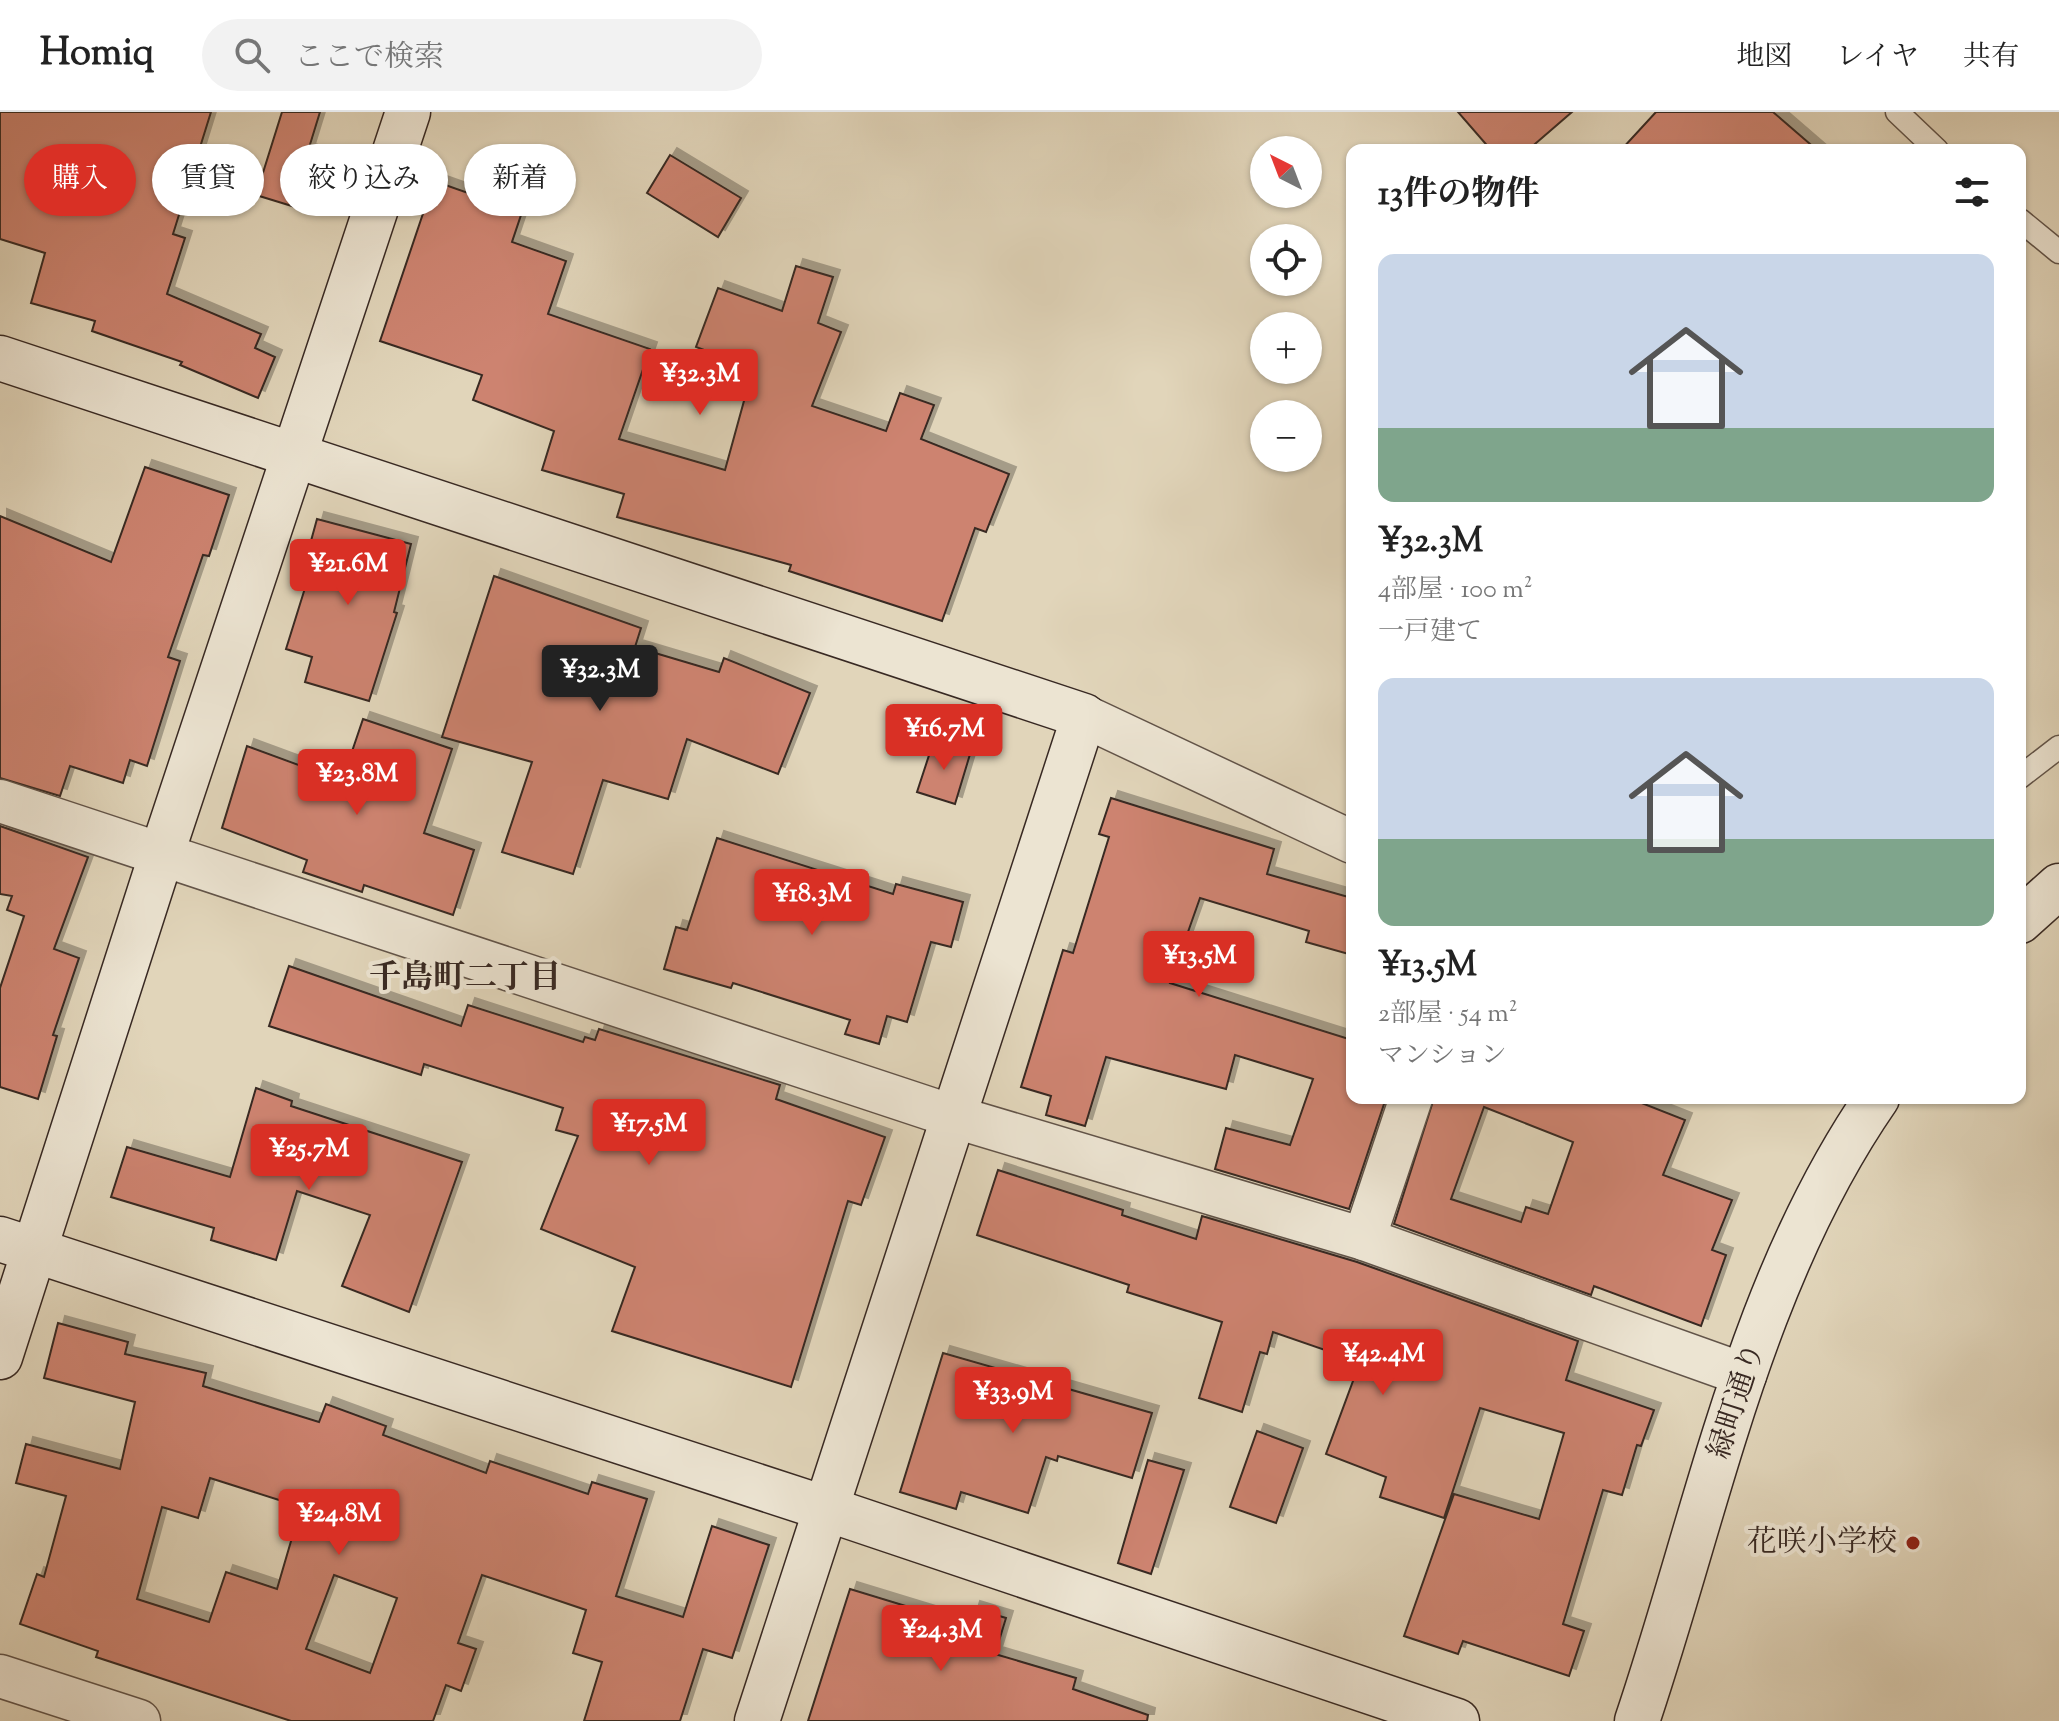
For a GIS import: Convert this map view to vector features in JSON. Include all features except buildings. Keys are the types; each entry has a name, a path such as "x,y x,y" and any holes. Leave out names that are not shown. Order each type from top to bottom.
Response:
{"street":[{"path":"0,1357 18,1245 162,853 408,112"},
{"path":"0,358 1084,716 1346,839"},
{"path":"757,1721 1084,716"},
{"path":"0,801 955,1117 1364,1239 1745,1375"},
{"path":"2026,916 2059,886"},
{"path":"1364,1239 1409,1104"},
{"name":"緑町通り","path":"1637,1721 1745,1375 1799,1231 1844,1145 1873,1104"},
{"path":"18,1245 827,1509 1457,1721"},
{"path":"0,1676 139,1721"}],"lane":[{"path":"1897,112 1931,144"},
{"path":"2026,225 2059,252"},
{"path":"2026,772 2059,747"}],"place":[{"name":"花咲小学校","path":"1913,1543"}],"district":[{"name":"千島町二丁目","path":"465,979"}]}
